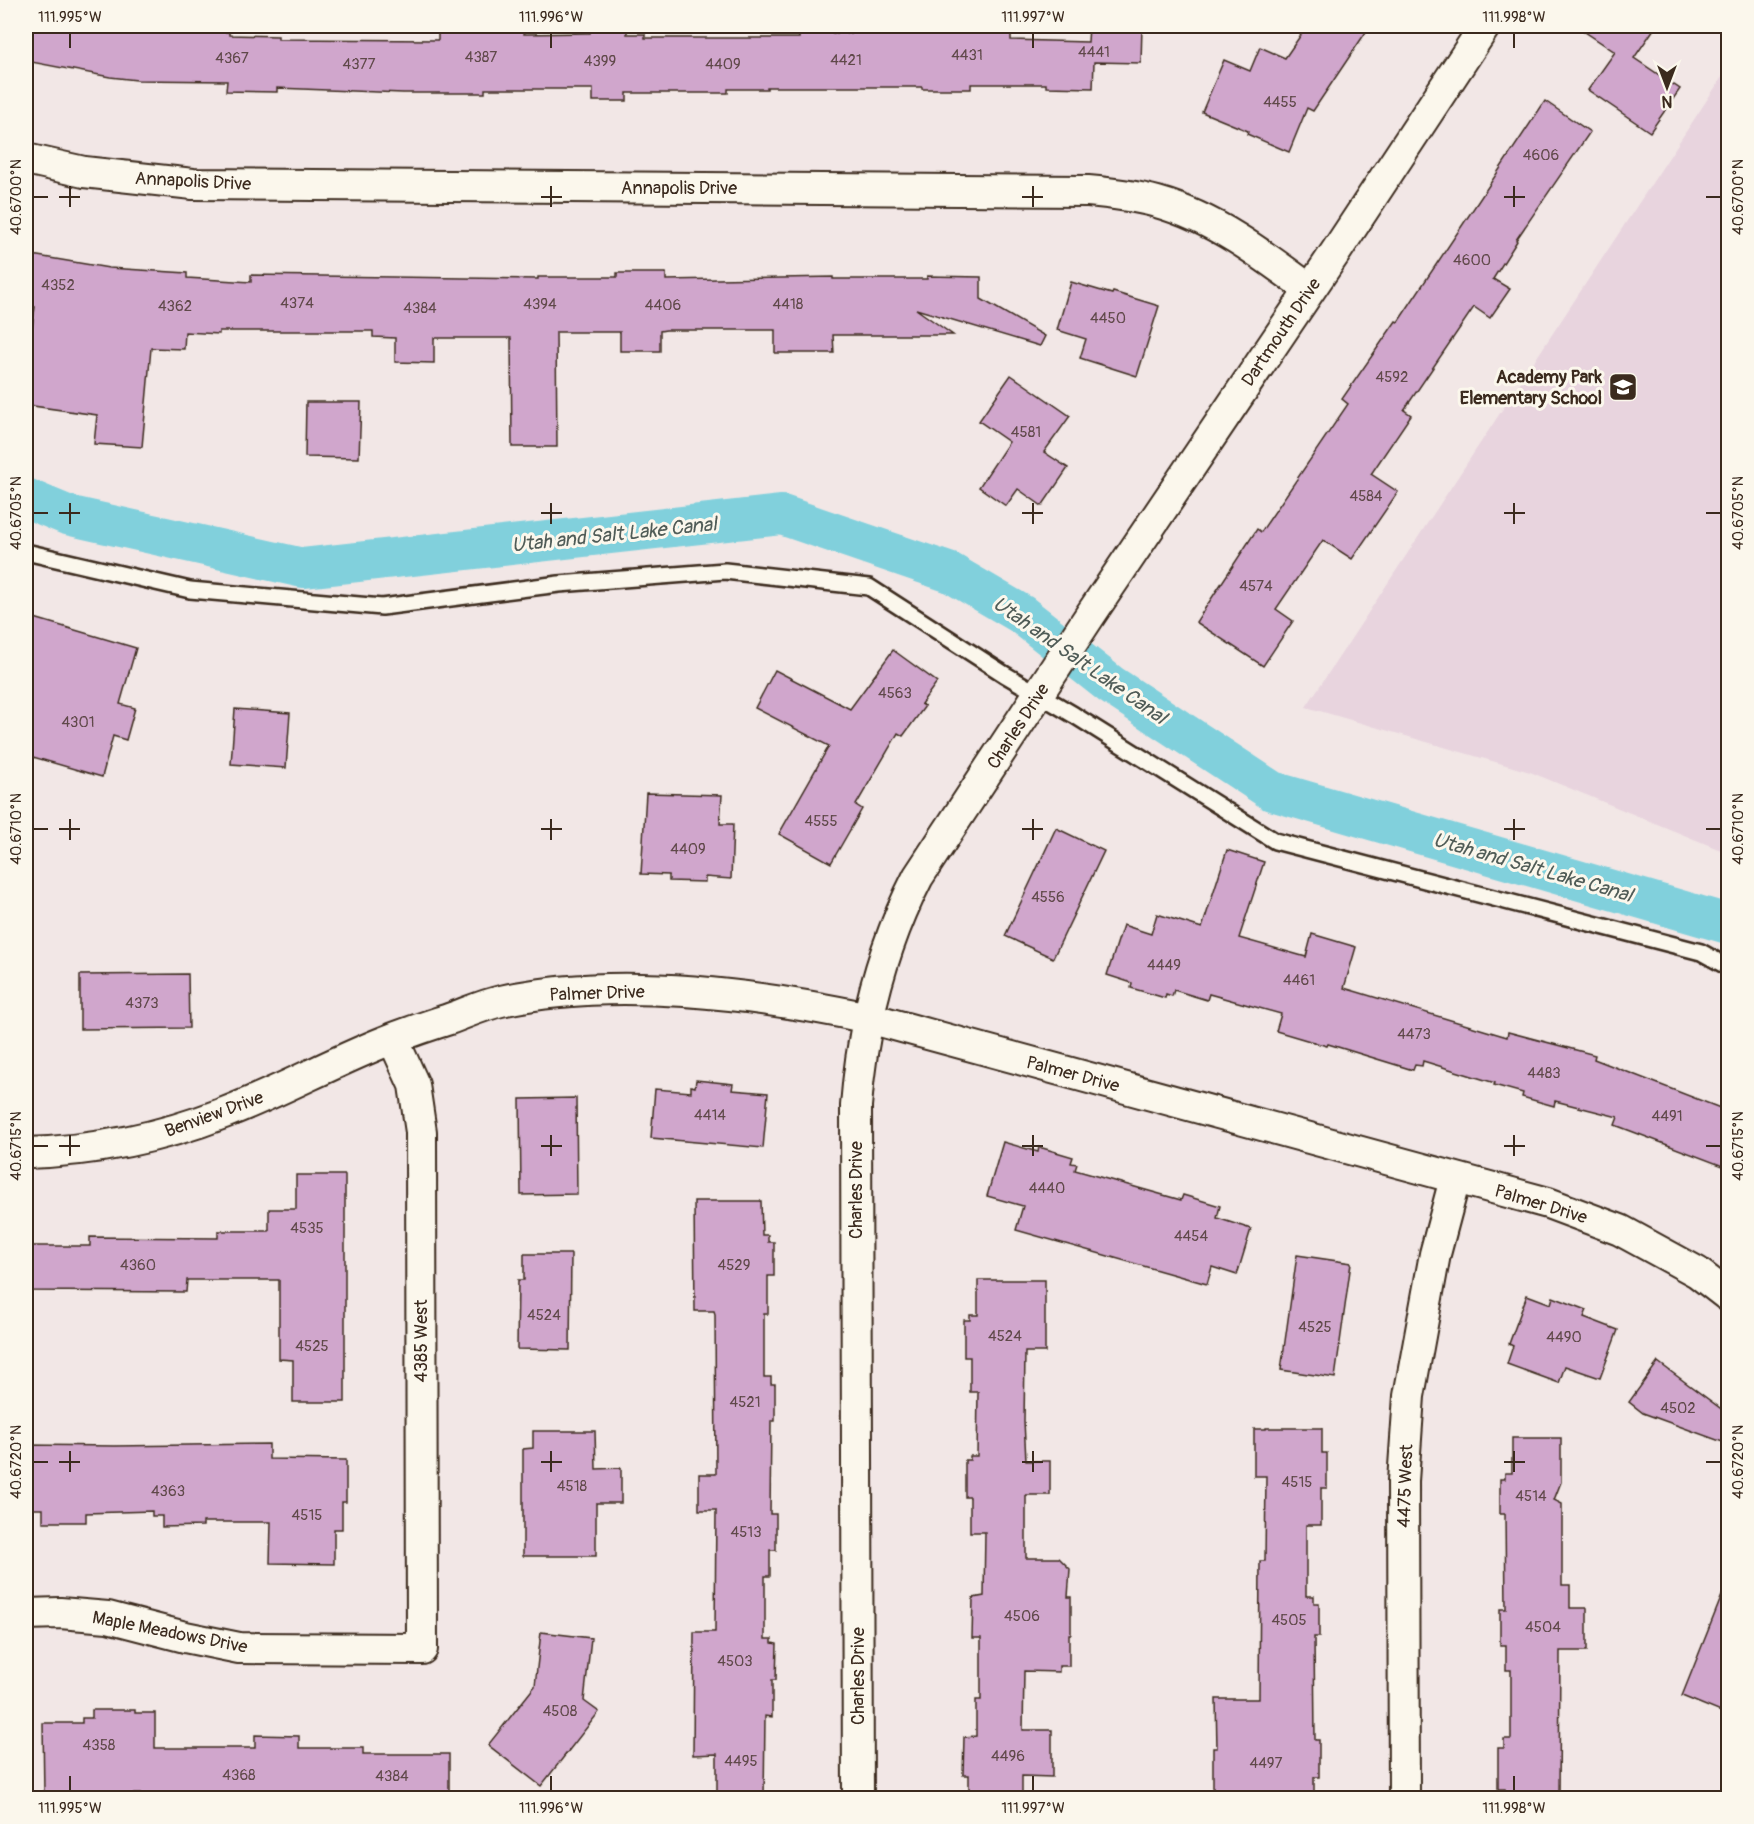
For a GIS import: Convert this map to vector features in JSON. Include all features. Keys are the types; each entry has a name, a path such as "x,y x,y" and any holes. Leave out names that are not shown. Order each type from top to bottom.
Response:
{"street":[{"name":"Dartmouth Drive","path":"1075,638 1485,26"},
{"name":"Annapolis Drive","path":"26,159 84,172 193,184 1088,191 1123,194 1189,213 1233,236 1309,289"},
{"name":"Charles Drive","path":"858,1798 856,1116 859,1070 869,1018 897,920 918,877 1075,638"},
{"name":"Palmer Drive","path":"393,1039 500,1001 565,992 644,990 730,996 803,1005 869,1018 1548,1203 1620,1230 1697,1272 1728,1296"},
{"name":"Benview Drive","path":"26,1153 90,1148 176,1130 226,1113 393,1039"},
{"name":"4385 West","path":"393,1039 414,1085 421,1132 422,1649"},
{"name":"4475 West","path":"1404,1798 1403,1481 1409,1396 1433,1264 1455,1179"},
{"name":"Maple Meadows Drive","path":"26,1614 60,1613 108,1617 184,1637 239,1648 422,1649"}],"lane":[{"path":"26,552 190,590 382,607 559,584 725,571 869,587 1044,687 1275,841 1701,952 1728,967"}],"shaded area":[{"name":"Academy Park Elementary School","path":"1728,68 1728,853 1530,772 1306,707"}],"building":[{"path":"26,26 142,26 141,31 229,32 229,35 278,36 278,39 438,40 438,26 524,26 524,34 590,33 590,26 627,26 627,34 645,34 645,38 799,38 799,33 1011,33 1011,40 1088,42 1089,26 1142,26 1141,63 1094,62 1093,88 1046,87 1046,84 971,84 971,89 767,87 767,89 728,89 728,93 627,93 627,101 593,101 593,89 485,89 485,93 403,93 277,88 277,92 226,91 227,81 137,80 110,77 26,61"},
{"path":"1307,26 1370,26 1313,111 1307,108 1289,152 1247,134 1248,131 1202,112 1224,60 1250,71 1260,47 1285,58"},
{"path":"1576,26 1656,26 1634,58 1680,89 1650,132 1588,90 1615,52"},
{"path":"1545,101 1590,132 1516,240 1493,279 1510,289 1490,318 1474,307 1404,410 1411,415 1371,474 1398,492 1352,559 1323,540 1276,609 1293,621 1263,666 1196,622 1257,529 1261,532 1348,404 1342,399 1396,321 1398,322"},
{"path":"26,254 109,268 187,273 187,278 251,282 251,275 538,279 538,277 617,277 617,273 666,273 666,280 981,277 981,299 1045,336 1040,346 916,309 953,335 833,335 834,353 775,353 775,330 660,331 660,351 620,351 620,332 556,332 557,447 512,447 511,338 434,338 434,363 395,362 395,338 373,337 373,331 219,331 219,334 185,332 184,349 151,348 142,447 94,444 97,415 26,405 26,372 35,307 26,306"},
{"path":"1071,282 1159,306 1137,376 1080,358 1086,339 1057,330"},
{"path":"1011,375 1070,416 1044,452 1068,468 1042,506 1018,489 1006,506 979,487 1009,442 979,421"},
{"path":"306,402 361,402 359,458 305,457"},
{"path":"31,617 136,648 120,704 135,708 126,740 113,736 102,777 26,755 26,638"},
{"path":"893,650 937,682 921,704 925,706 903,736 898,733 856,805 862,809 831,863 779,834 829,746 755,708 775,670 850,709"},
{"path":"235,709 290,713 286,768 231,764"},
{"path":"646,793 722,795 720,824 733,824 731,879 705,877 705,882 669,881 669,875 641,874"},
{"path":"1056,828 1104,851 1053,958 1005,936"},
{"path":"1227,850 1264,862 1239,938 1306,957 1312,934 1356,947 1344,988 1507,1037 1508,1032 1595,1055 1594,1059 1728,1111 1728,1168 1615,1125 1618,1117 1555,1101 1554,1106 1522,1097 1523,1093 1423,1061 1422,1066 1415,1065 1413,1070 1276,1031 1281,1014 1209,994 1207,1000 1174,990 1172,996 1166,994 1165,998 1131,988 1132,983 1107,975 1123,925 1151,934 1157,914 1202,928"},
{"path":"188,974 189,1028 80,1029 80,975"},
{"path":"696,1080 733,1084 732,1090 768,1093 763,1148 651,1138 655,1089 691,1092 691,1086 695,1087"},
{"path":"576,1098 577,1194 521,1195 520,1099"},
{"path":"1003,1142 1038,1152 1039,1147 1073,1157 1071,1163 1077,1164 1075,1170 1181,1200 1183,1195 1220,1206 1217,1218 1251,1229 1237,1275 1212,1267 1207,1284 1016,1230 1023,1206 987,1196"},
{"path":"296,1175 345,1175 345,1402 293,1402 293,1360 279,1359 279,1280 187,1280 186,1292 26,1291 26,1246 90,1246 90,1237 218,1238 218,1231 269,1231 269,1209 296,1209"},
{"path":"694,1201 761,1201 762,1235 768,1235 768,1242 774,1242 774,1276 768,1276 768,1314 764,1314 764,1377 771,1377 771,1384 775,1384 775,1421 771,1421 770,1514 776,1514 776,1550 770,1550 770,1576 765,1576 765,1639 772,1639 772,1643 777,1644 776,1680 772,1680 772,1717 765,1716 764,1798 717,1798 717,1754 693,1755 694,1632 715,1632 716,1510 699,1510 699,1474 716,1474 715,1314 714,1311 695,1311"},
{"path":"524,1254 571,1254 570,1350 517,1349 518,1280 524,1280"},
{"path":"1297,1255 1351,1263 1335,1378 1281,1370"},
{"path":"978,1280 1045,1280 1045,1352 1025,1352 1024,1421 1026,1461 1050,1461 1050,1495 1026,1495 1026,1558 1059,1558 1070,1569 1069,1666 1059,1666 1059,1672 1024,1671 1023,1730 1052,1730 1052,1777 1022,1776 1022,1798 969,1798 969,1775 963,1775 964,1737 976,1736 976,1700 981,1700 981,1638 972,1638 973,1598 984,1596 985,1532 970,1532 970,1497 965,1497 965,1460 970,1460 970,1456 977,1456 978,1392 970,1392 970,1357 964,1357 964,1320 970,1320 970,1315 978,1315"},
{"path":"1527,1295 1551,1304 1553,1297 1587,1310 1584,1317 1618,1330 1600,1378 1565,1366 1559,1383 1507,1364 1513,1346 1509,1344"},
{"path":"1658,1362 1728,1414 1728,1444 1643,1413 1629,1402"},
{"path":"1322,1428 1322,1453 1327,1453 1327,1488 1321,1488 1321,1525 1306,1525 1306,1596 1314,1596 1314,1603 1319,1603 1319,1637 1314,1637 1315,1740 1319,1740 1319,1777 1314,1777 1314,1798 1213,1798 1213,1748 1217,1748 1216,1699 1259,1699 1260,1561 1265,1561 1266,1476 1254,1476 1254,1429"},
{"path":"533,1431 595,1431 596,1469 621,1468 621,1503 596,1503 596,1556 523,1556 523,1449 533,1448"},
{"path":"1512,1438 1561,1438 1561,1482 1554,1500 1562,1504 1562,1585 1570,1585 1570,1608 1587,1608 1587,1651 1560,1651 1559,1798 1505,1798 1505,1789 1498,1789 1498,1748 1504,1748 1504,1739 1511,1739 1511,1670 1506,1670 1506,1645 1500,1645 1500,1609 1506,1609 1505,1514 1500,1514 1500,1479 1505,1479 1505,1473 1512,1473"},
{"path":"269,1444 269,1459 346,1460 346,1502 342,1502 342,1529 334,1529 334,1564 270,1563 271,1522 203,1522 203,1526 162,1527 162,1516 152,1516 152,1511 86,1513 86,1522 43,1522 43,1509 26,1509 26,1445"},
{"path":"1728,1583 1728,1715 1682,1696"},
{"path":"541,1632 591,1638 584,1701 599,1712 541,1786 488,1745 535,1686"},
{"path":"92,1710 135,1710 135,1713 155,1713 155,1748 255,1748 255,1735 299,1736 299,1748 363,1748 363,1754 449,1754 449,1798 180,1798 180,1794 44,1794 43,1723 82,1723 82,1718 92,1718"}],"waterway":[{"name":"Utah and Salt Lake Canal","path":"26,498 67,515 303,568 782,515 951,573 1021,614 1111,685 1272,791 1728,924"}],"place":[{"name":"Academy Park Elementary School","path":"1623,387"}]}
